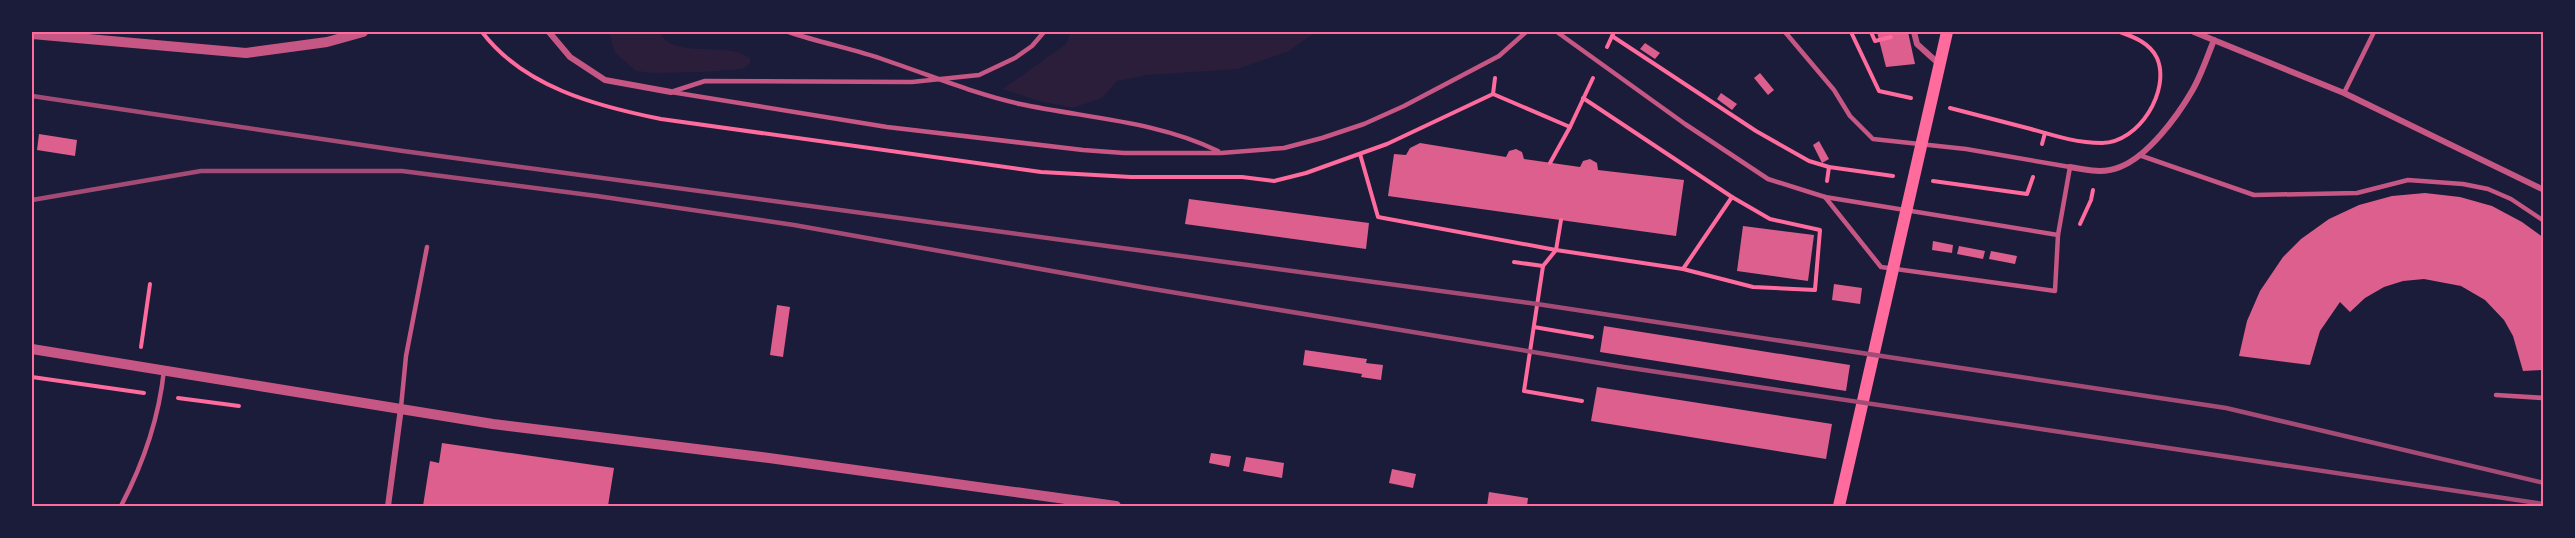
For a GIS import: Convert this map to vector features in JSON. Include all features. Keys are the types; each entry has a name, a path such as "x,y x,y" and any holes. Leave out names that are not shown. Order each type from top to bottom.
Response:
{"main road":[{"path":"1839,507 1938,63 1947,32"}],"street":[{"path":"32,34 246,53 327,42 363,32"},
{"path":"549,32 570,57 605,80 671,92"},
{"path":"1914,32 1917,44 1938,63"},
{"path":"2194,32 2344,93 2544,190"},
{"path":"2070,168 2097,171 2119,168 2139,155 2169,125 2193,90 2214,40"},
{"path":"32,349 493,424 769,458 1116,507"},
{"path":"388,507 401,408"}],"lane":[{"path":"789,32 882,59 970,90 1019,104 1106,119 1194,140 1221,153"},
{"path":"671,92 705,81 912,82 979,75 1015,58 1032,46 1044,32"},
{"path":"671,92 886,127 1083,150 1124,153 1221,153 1284,148 1364,124 1404,106 1499,56 1526,32"},
{"path":"1557,32 1675,117 1768,178 1825,197 2058,235"},
{"path":"1785,32 1834,90 1850,116 1873,139 1966,149 2070,168 2058,235 2055,291 1881,267 1825,197"},
{"path":"2344,93 2374,32"},
{"path":"2139,155 2254,195 2357,193 2408,180 2463,184 2488,189 2511,199 2544,221"},
{"path":"401,408 406,356 427,247"},
{"path":"121,507 138,473 162,396 164,370"},
{"path":"2496,395 2544,398"}],"path":[{"path":"1851,32 1879,91 1913,99"},
{"path":"1871,32 1875,41 1891,37"},
{"path":"1946,107 2075,142 2105,143 2121,138 2138,126 2152,105 2161,82 2156,57 2142,41 2120,32"},
{"path":"1610,42 1613,34 1756,131 1809,161 1829,167 1899,176"},
{"path":"1550,163 1588,88"},
{"path":"1493,94 1570,127"},
{"path":"1360,154 1378,217 1556,250 1683,269 1753,287 1815,290 1820,230 1770,219 1732,197 1583,98"},
{"path":"1922,180 2026,194 2038,162 2045,133"},
{"path":"2101,149 2105,143"},
{"path":"1683,269 1732,197"},
{"path":"1561,220 1556,250 1543,266 1524,391 1582,400"},
{"path":"1514,262 1543,266"},
{"path":"133,392 150,284"},
{"path":"1534,327 1592,337"}],"shaded area":[{"path":"609,32 658,32 674,45 739,52 750,58 750,64 742,69 703,72 636,71 615,53"},
{"path":"1071,32 1316,32 1289,51 1238,69 1148,75 1117,81 1102,98 1073,108 1039,101 1003,89 1066,44"}],"building":[{"path":"1877,32 1908,32 1915,64 1886,67"},
{"path":"1645,43 1660,53 1655,59 1640,49"},
{"path":"1760,73 1774,90 1768,95 1754,78"},
{"path":"1721,93 1737,104 1732,110 1717,99"},
{"path":"39,134 77,140 75,156 37,150"},
{"path":"1819,141 1829,159 1822,163 1813,145"},
{"path":"1420,143 1506,157 1509,151 1516,149 1522,152 1524,159 1580,167 1583,161 1590,159 1597,163 1598,170 1684,180 1676,236 1388,196 1394,154 1406,155 1410,148"},
{"path":"2425,193 2460,197 2492,206 2522,222 2544,238 2544,370 2523,371 2513,336 2504,320 2485,300 2461,286 2424,279 2403,281 2384,287 2365,298 2350,312 2340,302 2320,331 2310,365 2239,356 2247,321 2260,291 2283,257 2301,239 2329,219 2359,205 2392,196"},
{"path":"1189,199 1369,223 1366,249 1185,224"},
{"path":"1743,226 1814,235 1808,281 1737,271"},
{"path":"1933,241 1953,245 1952,253 1932,250"},
{"path":"1959,246 1985,251 1983,259 1957,254"},
{"path":"1991,251 2017,256 2015,264 1989,259"},
{"path":"1834,284 1862,288 1860,304 1832,300"},
{"path":"777,305 790,307 783,357 770,355"},
{"path":"1604,326 1850,365 1846,391 1600,352"},
{"path":"1305,350 1367,359 1366,363 1383,365 1381,380 1361,377 1362,374 1303,365"},
{"path":"1597,387 1832,424 1826,459 1591,421"},
{"path":"442,443 614,468 608,506 423,506 430,461 439,463"},
{"path":"1211,453 1231,456 1229,467 1209,463"},
{"path":"1246,457 1284,463 1282,478 1243,471"},
{"path":"1392,469 1416,474 1413,488 1389,483"},
{"path":"1489,492 1528,498 1527,506 1487,506"}],"railway":[{"path":"32,96 403,151 1537,304 2226,408 2544,483"},
{"path":"32,200 201,171 402,171 597,196 794,225 1147,288 1624,367 2544,504"}]}
